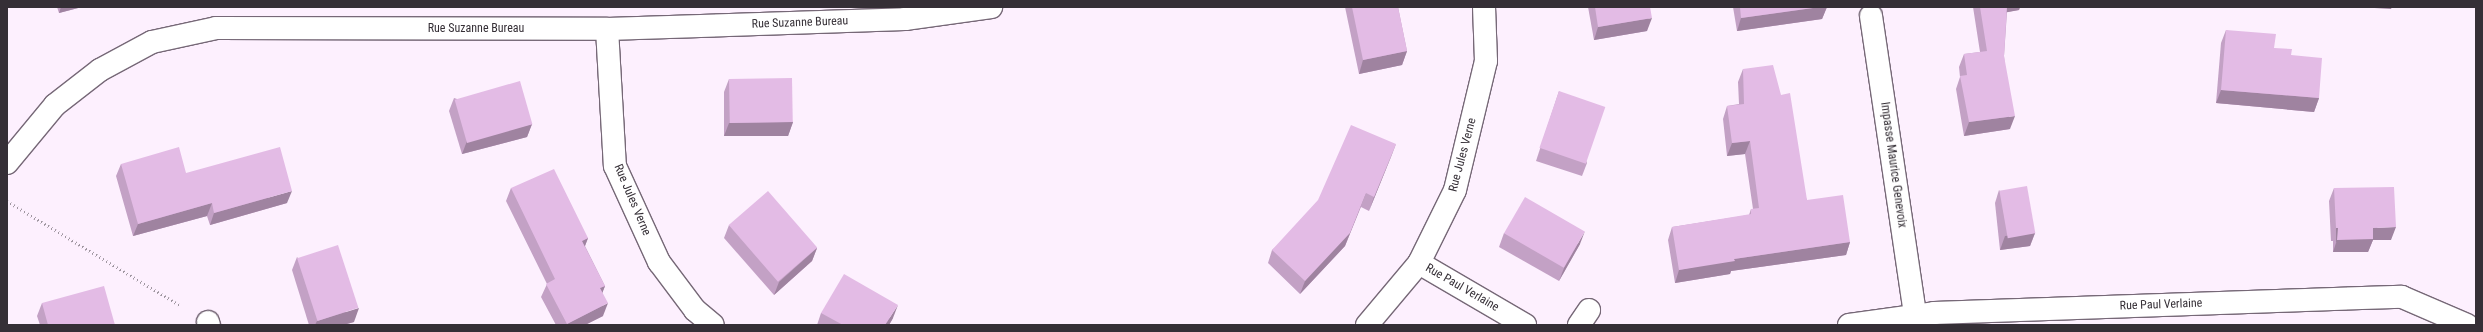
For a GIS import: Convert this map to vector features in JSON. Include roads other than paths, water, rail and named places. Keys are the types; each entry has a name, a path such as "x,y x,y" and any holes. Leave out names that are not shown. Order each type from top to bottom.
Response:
{"street":[{"name":"Rue Suzanne Bureau","path":"7,163 55,105 100,70 152,42 216,28 607,29 904,19 991,7"},
{"name":"Rue Jules Verne","path":"1367,325 1419,263 1455,190 1486,61 1484,7"},
{"name":"Impasse Maurice Genevoix","path":"1871,16 1915,315"},
{"name":"Rue Jules Verne","path":"607,29 615,166 659,262 695,310 713,325"},
{"name":"Rue Paul Verlaine","path":"1419,263 1525,325"},
{"name":"Rue Paul Verlaine","path":"1849,325 1915,315 2402,298 2467,325"}]}
